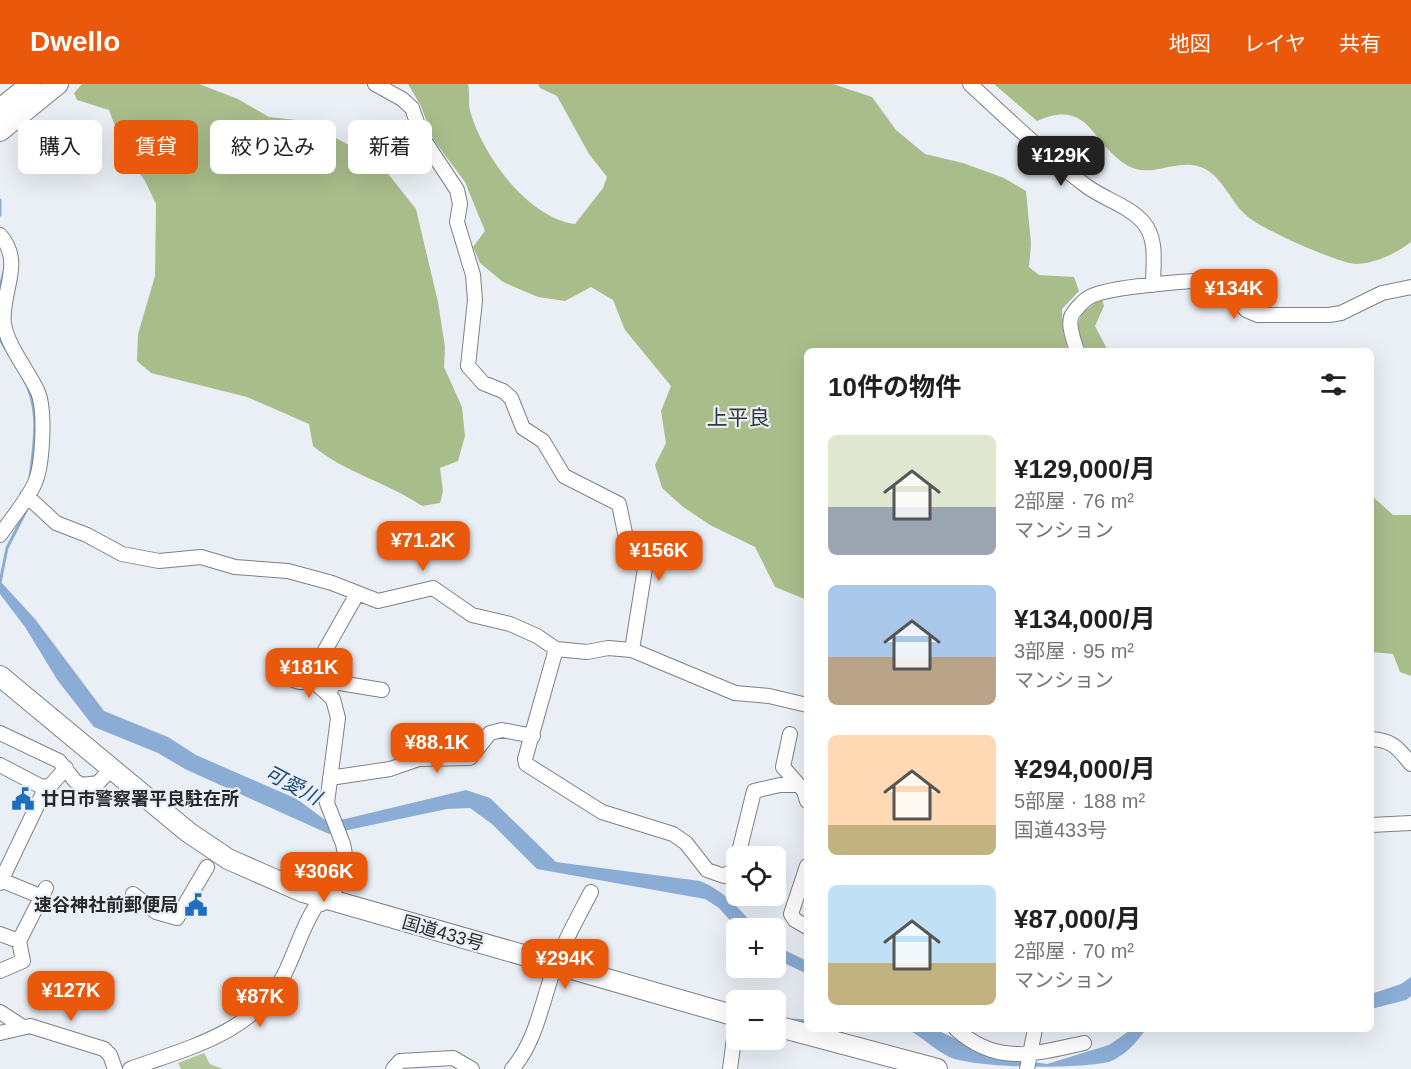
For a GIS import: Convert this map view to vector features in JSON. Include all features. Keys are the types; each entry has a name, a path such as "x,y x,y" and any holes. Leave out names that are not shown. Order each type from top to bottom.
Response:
{"highway":[{"path":"0,109 31,84"},
{"path":"0,131 58,84"},
{"name":"国道433号","path":"0,676 107,773 211,861 247,882 315,907 554,971 726,1021"},
{"name":"国道433号","path":"0,691 188,832 228,859 285,885 315,907"},
{"path":"786,1029 937,1069"},
{"path":"786,1042 892,1069"}],"street":[{"path":"375,84 402,99 412,108 422,137 457,190 460,204 457,222 473,275 475,300 468,366 483,383 503,391 511,398 524,428 543,441 564,476 619,504 626,538 644,549 646,562 632,650"},
{"path":"970,84 1050,159 1094,192 1128,210 1144,223 1153,239 1153,285"},
{"path":"0,235 10,252 12,266 4,323 42,405 37,475 27,496 0,535"},
{"path":"1076,348 1070,326 1071,316 1088,298 1153,285 1222,280 1246,310 1258,315 1341,313 1382,293 1411,287"},
{"path":"27,496 56,523 87,535 122,554 159,561 201,557 236,567 288,571 332,583 378,601 433,588 472,615 510,624 537,636 556,649 587,652 608,648 632,650 735,693 769,696 804,704"},
{"path":"312,682 319,661 357,594"},
{"path":"556,649 526,764 573,796 617,818 673,834 686,843 704,867 713,874 726,875"},
{"path":"130,1069 219,1036 241,1023 260,1007 283,977 315,907 346,859 327,803 338,718 336,705 329,694 312,682 299,682 282,676"},
{"path":"329,694 334,682 382,690"},
{"path":"330,778 390,769 419,759 470,758 487,735 501,730 533,736"},
{"path":"0,733 56,759 75,781 82,785 98,783 107,773"},
{"path":"790,734 783,767 799,785 804,795"},
{"path":"1374,740 1386,740 1406,756 1411,764"},
{"path":"0,765 46,788"},
{"path":"0,971 23,961 19,941 44,892 1,881 46,788 66,768"},
{"path":"740,846 754,791 780,785 799,785"},
{"path":"1374,825 1411,823"},
{"path":"133,894 156,912 177,918 207,867"},
{"path":"804,875 791,914 804,925"},
{"path":"512,1069 544,1006 554,971 591,892"},
{"path":"0,934 19,941"},
{"path":"0,1012 23,1027"},
{"path":"0,1033 30,1026 104,1049 110,1055 115,1069"},
{"path":"960,1032 986,1050 1032,1060 1084,1043"},
{"path":"1032,1060 1035,1032"},
{"path":"730,1069 733,1050"},
{"path":"167,1055 174,1069"},
{"path":"393,1069 400,1061 450,1058 472,1069"}],"green space":[{"path":"82,84 199,84 238,99 269,117 296,120 210,120 210,174 336,174 336,138 348,145 348,174 388,174 416,209 438,302 445,347 444,367 462,407 465,436 458,461 440,468 443,491 440,503 422,506 325,455 313,446 309,424 247,397 151,373 137,361 138,334 155,276 156,204 140,174 198,174 198,120 114,120 114,123 109,110 77,100 74,93"},
{"path":"408,84 468,84 470,111 485,147 496,165 509,182 540,210 557,219 575,224 603,188 607,177 589,154 557,96 540,88 538,84 833,84 872,97 896,130 925,154 963,163 1004,178 1026,191 1031,244 1029,267 1039,275 1074,277 1079,291 1062,309 1063,331 1067,348 804,348 804,599 775,587 755,547 710,525 682,506 662,488 655,465 666,443 661,411 671,386 625,330 613,300 591,287 565,301 538,297 503,282 480,263 473,247 485,231 465,182 433,139 432,120 426,120"},
{"path":"994,84 1411,84 1411,242 1386,257 1357,264 1318,252 1248,217 1217,179 1202,167 1183,165 1150,170 1134,168 1113,155 1078,118 1054,115 1037,121"},
{"path":"1102,299 1104,306 1095,326 1106,348 1085,348 1079,334 1079,321 1086,310"},
{"path":"1374,498 1393,515 1411,515 1411,676 1400,672 1393,654 1374,652"},
{"path":"204,1053 210,1064 223,1069 181,1069 178,1063"}],"water":[{"path":"0,581 35,619 104,711 168,737 196,755 297,799 325,820 345,819 466,790 490,798 556,862 700,881 726,897 726,906 737,906 748,918 728,918 719,908 705,899 537,869 492,824 470,808 447,809 329,834 185,769 158,753 94,727 58,681 25,627 0,594"},
{"path":"786,951 804,960 804,973 786,964"},
{"path":"1411,977 1411,996 1406,1000 1374,1008 1374,993 1401,984"},
{"path":"912,1032 941,1032 991,1056 1047,1064 1109,1045 1128,1032 1144,1032 1121,1056 1109,1062 1052,1067 1004,1066 963,1061 949,1057"}],"waterway":[{"path":"0,200 0,215"},
{"path":"0,287 4,272"},
{"path":"0,339 5,348"},
{"path":"24,379 33,403 35,427 30,478"},
{"path":"0,583 7,548 27,509"},
{"path":"792,1020 804,1021"}],"place":[{"name":"廿日市警察署平良駐在所","path":"23,799"},
{"name":"速谷神社前郵便局","path":"196,905"}],"district":[{"name":"上平良","path":"738,417"}],"water label":[{"name":"可愛川","path":"293,785"}]}
